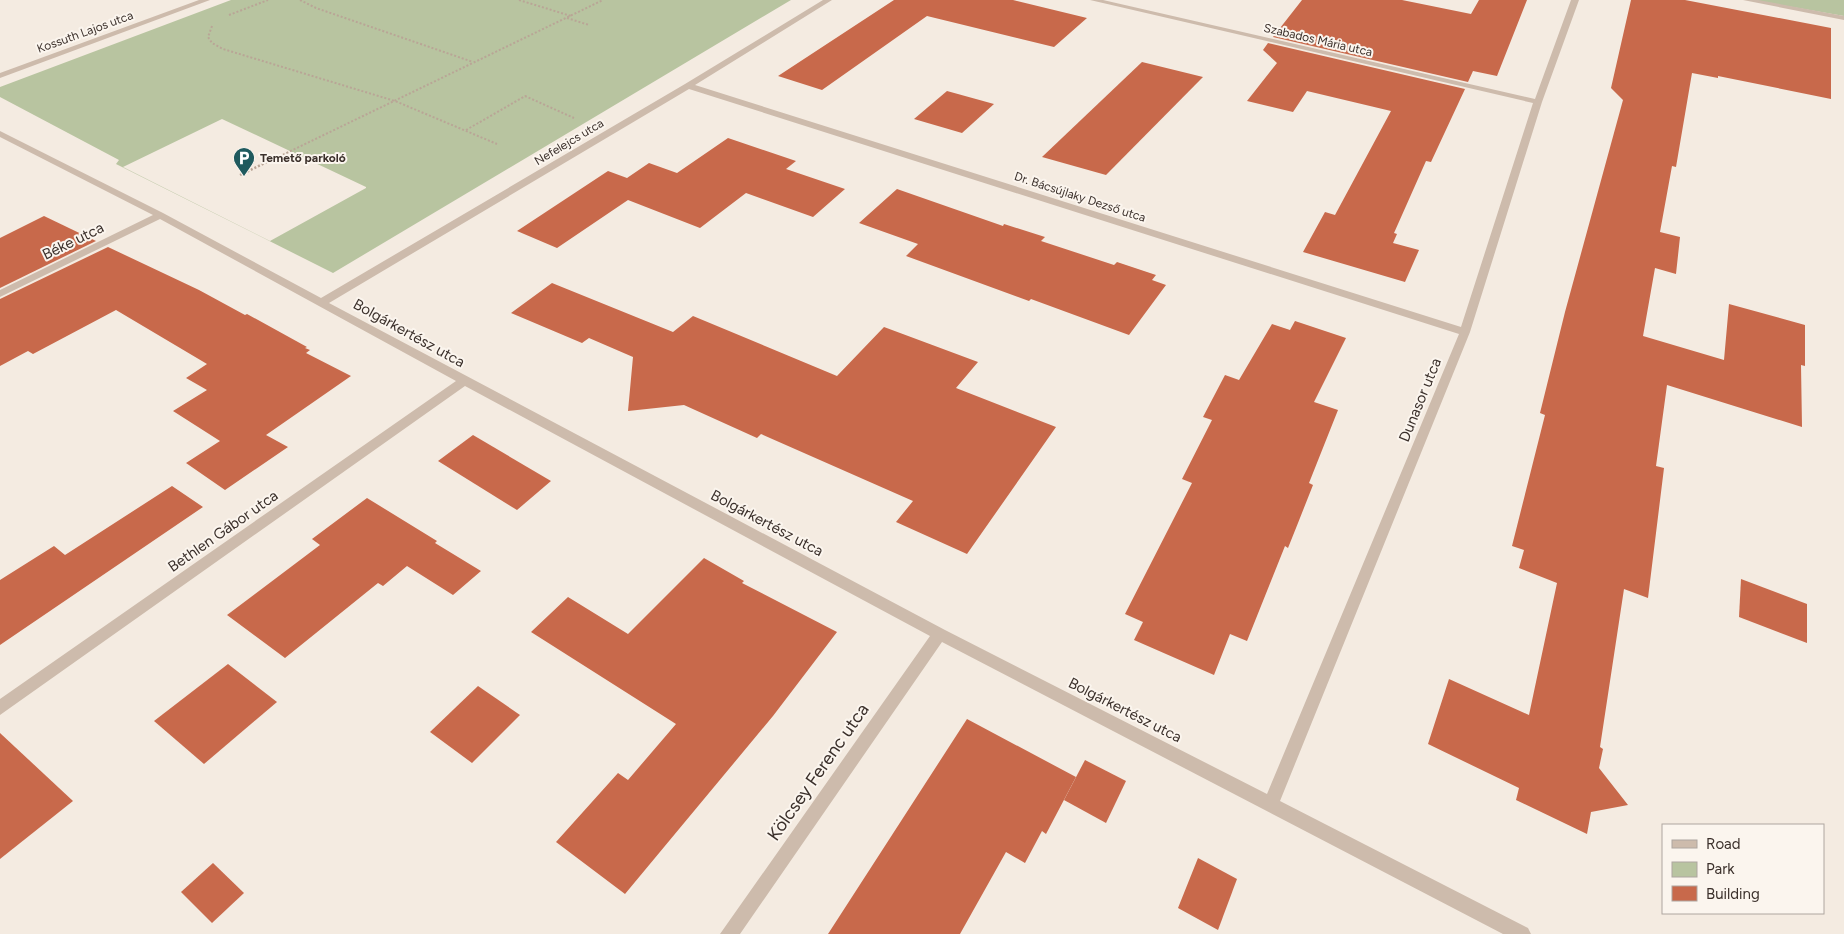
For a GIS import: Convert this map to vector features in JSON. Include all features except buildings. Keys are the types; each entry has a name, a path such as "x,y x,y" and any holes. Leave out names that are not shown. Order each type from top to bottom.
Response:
{"street":[{"name":"Kossuth Lajos utca","path":"0,76 206,0"},
{"name":"Nefelejcs utca","path":"321,303 688,86 828,0"},
{"name":"Szabados Mária utca","path":"1094,0 1538,102"},
{"name":"Dunasor utca","path":"1271,803 1465,332 1538,102 1575,0"},
{"path":"1747,0 1844,18"},
{"name":"Dr. Bácsújlaky Dezső utca","path":"688,86 1465,332"},
{"name":"Bolgárkertész utca","path":"0,134 160,215 464,381 940,634 1522,934"},
{"name":"Béke utca","path":"0,294 160,215"},
{"name":"Bethlen Gábor utca","path":"0,708 464,381"},
{"name":"Kölcsey Ferenc utca","path":"729,934 940,634"}],"path":[{"path":"223,18 268,0"},
{"path":"300,0 316,8 474,63"},
{"path":"519,0 571,16"},
{"path":"240,176 603,0"},
{"path":"566,18 589,25"},
{"path":"216,21 210,28 208,37 212,43 223,48 395,101 498,144"},
{"path":"466,130 525,96 574,118"}],"green space":[{"path":"231,0 791,0 333,273 116,164 119,160 0,97 0,87","holes":["222,119 366,187 270,241 123,167"]},
{"path":"1753,0 1844,0 1844,16"}],"place":[{"name":"Temető parkoló","path":"244,177"}]}
